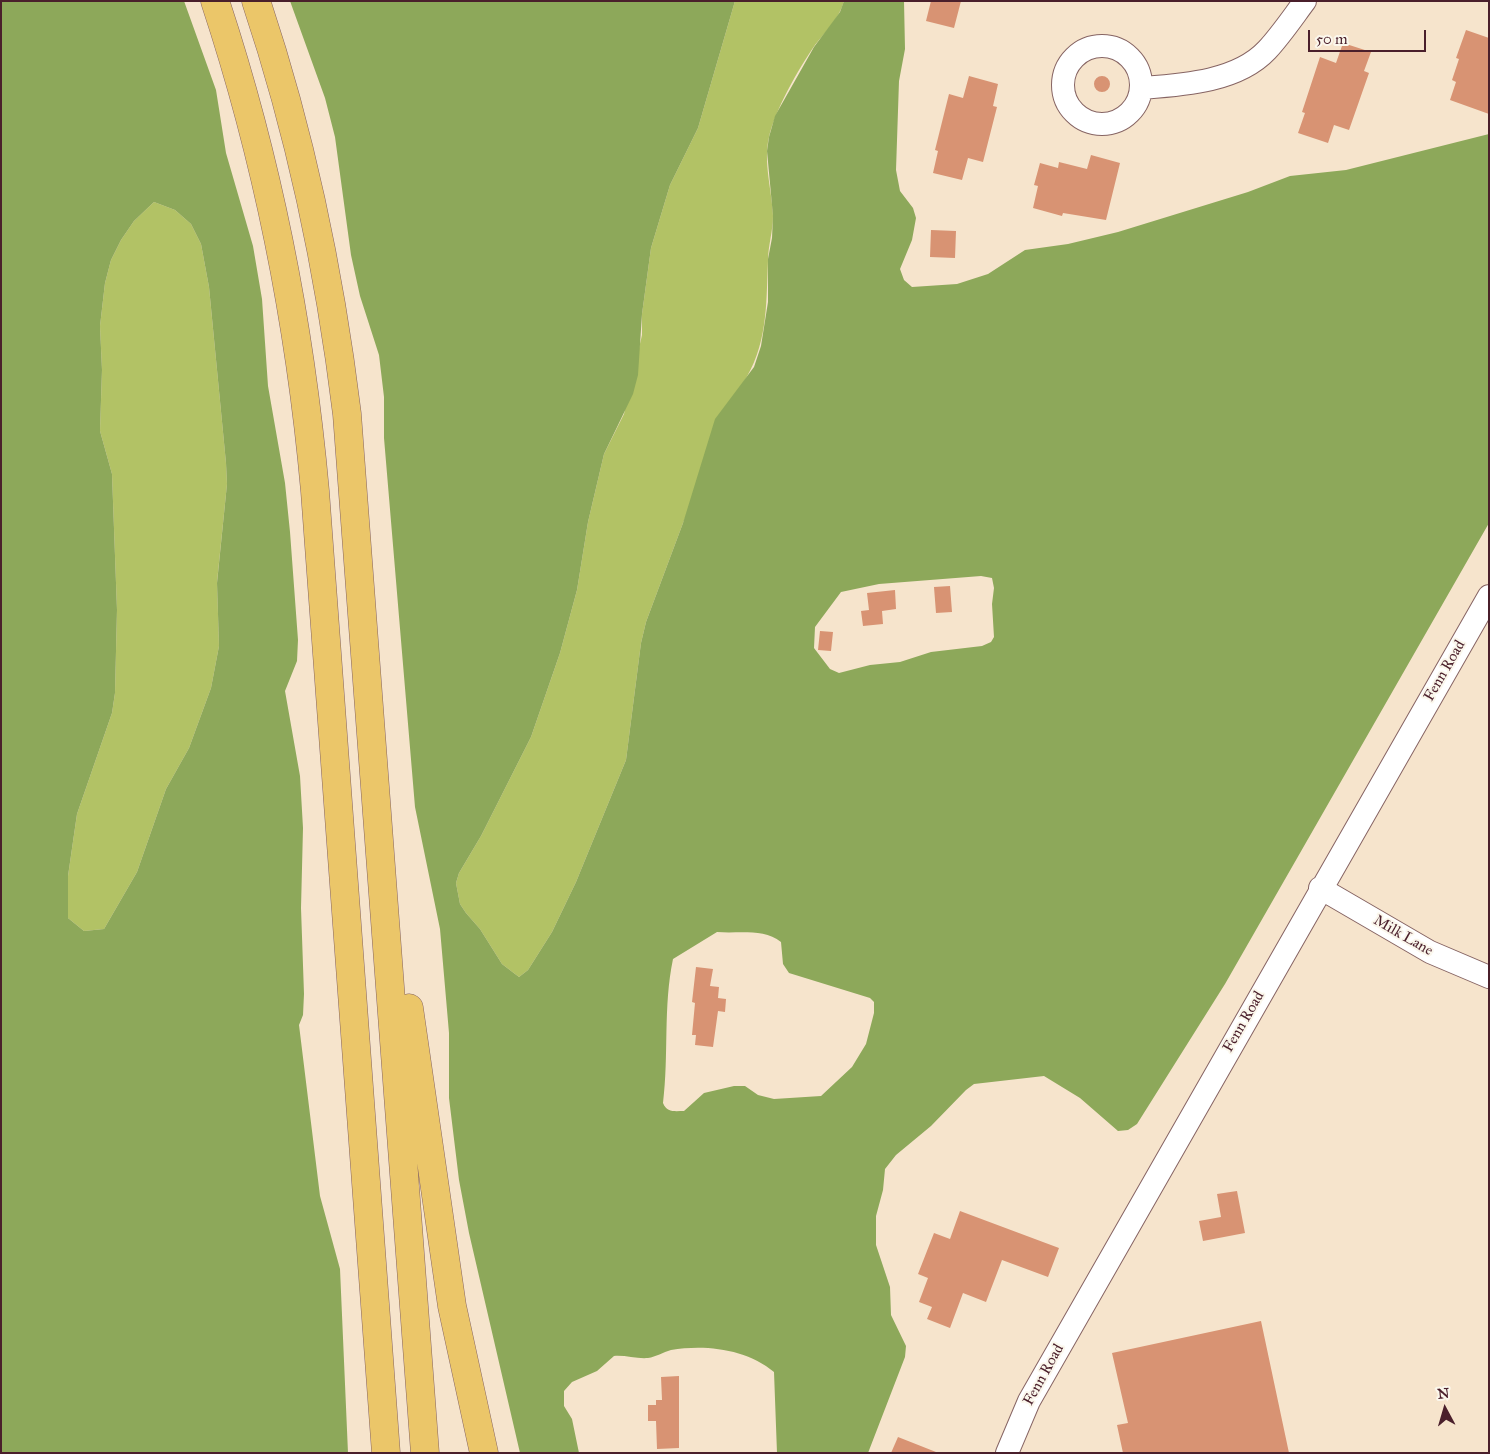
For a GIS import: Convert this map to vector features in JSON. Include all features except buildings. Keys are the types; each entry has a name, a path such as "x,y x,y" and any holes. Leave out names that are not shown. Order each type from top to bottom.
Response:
{"highway":[{"path":"215,1 242,87 265,173 283,260 304,382 316,491 386,1453"},
{"path":"256,1 299,151 319,242 338,348 352,463 425,1453"},
{"path":"373,743 393,832 410,1018 445,1263 460,1351 484,1453"}],"street":[{"path":"1141,88 1190,85 1235,72 1266,51 1305,1"},
{"name":"Fenn Road","path":"1007,1453 1028,1401 1320,888 1489,596"},
{"name":"Milk Lane","path":"1320,888 1430,952 1489,977"}],"green space":[{"path":"1,1 184,1 216,90 226,153 253,246 262,299 268,386 285,483 298,640 297,661 285,691 300,776 303,828 301,908 304,994 303,1015 299,1025 320,1196 340,1269 348,1453 1,1453","holes":["154,202 175,210 191,224 201,244 209,287 227,484 217,583 219,646 211,688 189,748 166,789 137,872 104,929 84,931 68,918 68,876 77,814 112,713 115,693 117,610 112,474 100,431 102,370 100,326 105,283 111,260 121,240 134,221"]},
{"path":"290,1 735,1 698,128 670,185 651,248 642,314 638,375 633,394 604,454 588,522 577,590 560,653 531,737 481,836 459,873 456,883 460,904 466,913 480,929 502,964 519,977 528,970 552,932 576,882 626,760 641,643 646,622 683,523 715,419 754,367 761,346 768,302 768,259 772,238 773,216 767,151 775,116 814,47 840,12 844,1 904,1 905,49 899,81 896,170 900,191 913,208 916,218 912,240 900,269 904,280 912,287 957,284 988,274 1025,250 1068,244 1118,232 1248,192 1290,176 1346,170 1489,134 1489,523 1225,984 1137,1124 1128,1130 1118,1131 1080,1098 1044,1076 974,1084 931,1126 896,1155 885,1169 883,1190 876,1216 876,1245 890,1287 891,1315 906,1346 905,1357 868,1453 777,1453 774,1372 763,1364 739,1353 711,1348 684,1348 671,1350 648,1358 614,1356 597,1371 572,1382 564,1391 564,1406 572,1419 579,1453 520,1453 469,1233 459,1180 449,1098 449,1033 440,929 415,807 384,438 384,397 379,355 360,296 351,255 335,137 325,98","holes":["981,576 992,578 994,588 992,604 994,637 991,642 982,646 931,652 900,662 870,665 839,673 830,669 814,648 815,627 841,592 879,584","717,932 750,932 774,938 781,942 783,964 789,973 870,998 874,1002 874,1013 866,1044 852,1067 821,1096 774,1099 758,1095 745,1086 734,1086 704,1093 684,1111 672,1111 663,1103 668,995 673,959"]},
{"path":"735,1 844,1 836,19 815,45 795,77 772,126 767,156 773,222 768,255 766,310 761,340 751,370 742,385 683,523 646,622 641,643 626,760 576,882 552,932 528,970 519,977 502,964 480,929 466,913 460,904 456,883 459,873 481,836 531,737 560,653 577,590 588,522 604,454 624,414 642,335 642,314 651,248 670,185 698,128"},
{"path":"154,202 175,210 191,224 201,244 209,287 227,484 217,582 219,646 211,688 189,748 166,789 137,872 104,929 84,931 68,918 68,876 77,814 112,713 115,693 117,610 112,474 100,431 102,370 100,326 105,283 111,260 121,240 134,221"}]}
